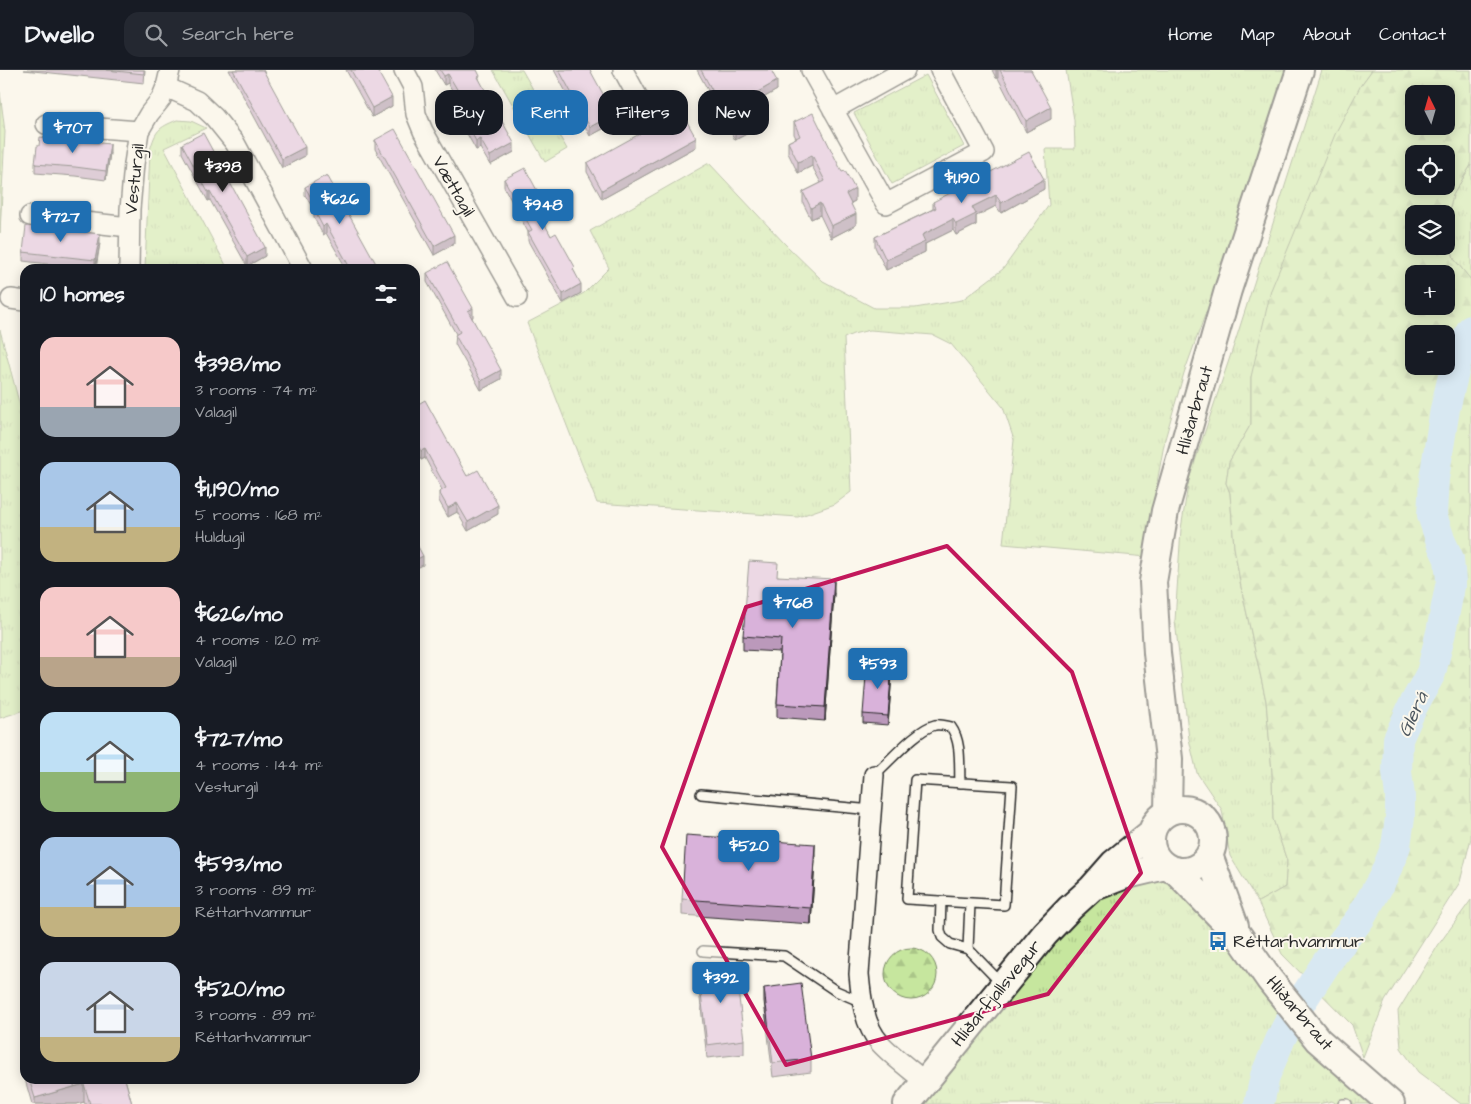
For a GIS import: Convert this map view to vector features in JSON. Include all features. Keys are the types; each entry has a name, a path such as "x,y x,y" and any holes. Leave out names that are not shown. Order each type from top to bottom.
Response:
{"main road":[{"name":"Hlíðarbraut","path":"1239,936 1209,855 1213,837 1210,828 1206,820 1199,814 1179,811 1170,759 1157,653 1153,582 1165,511 1228,290 1300,70"},
{"path":"1152,832 1155,824 1179,811"},
{"name":"Hlíðarbraut","path":"1152,832 1153,851 1158,859 1170,868 1239,936 1269,979 1318,1040 1391,1104"},
{"name":"Hlíðarfjallsvegur","path":"907,1104 1045,934 1092,888 1114,863 1152,832"},
{"path":"1170,868 1185,871 1194,868 1209,855"},
{"name":"Hlíðarfjallsvegur","path":"1092,888 1123,876 1170,868"}],"street":[{"name":"Vættagil","path":"404,70 413,87 416,114 423,131 517,297"},
{"path":"623,70 634,90"},
{"path":"811,70 886,204 984,152 940,70"},
{"path":"833,110 905,70"},
{"path":"168,79 197,101 214,117 235,143 300,264"},
{"name":"Vesturgil","path":"129,264 134,164 140,131 149,114 161,99 168,79"},
{"name":"Vesturgil","path":"46,124 140,131"},
{"name":"Vesturgil","path":"30,216 130,227"},
{"path":"874,775 859,974 862,1002 870,1028 879,1042 924,1081"}],"lane":[{"path":"874,775 918,734 934,726 942,725 951,727 955,733 958,744 960,783"},
{"path":"915,780 960,783 1012,786 1004,905 907,899 915,780"},
{"path":"701,794 872,810"},
{"path":"941,901 940,930 942,937 950,944 968,949 1003,985"},
{"path":"968,949 970,903"},
{"path":"703,951 784,956 836,991 862,1002"}],"highlighted area":[{"path":"947,546 1072,672 1141,873 1048,994 786,1065 662,847 746,607"}],"green space":[{"path":"493,70 522,70 533,90 513,90 513,105"},
{"path":"1066,70 1289,70 1255,177 1184,373 1165,439 1154,499 1147,557 1003,544 1014,440 1003,407 951,344 933,335 870,330 844,338 851,492 835,504 798,517 597,503 527,323 584,293 609,268 590,231 709,163 785,244 823,281 874,308 915,308 962,300 1003,269 1049,205 1045,149 1075,149 1074,120"},
{"path":"1322,70 1372,70 1361,85 1251,377 1251,424 1229,462 1226,483 1230,493 1234,547 1241,587 1266,701 1272,772 1273,819 1287,861 1285,887 1258,902 1230,856 1222,810 1197,773 1189,739 1175,621 1181,529 1189,479"},
{"path":"1372,70 1471,70 1471,165 1455,192 1455,145 1405,145 1405,195 1453,195 1451,205 1405,205 1405,255 1453,255 1454,259 1471,280 1471,838 1460,882 1385,1001 1363,1057 1352,1025 1282,954 1258,902 1285,887 1287,861 1273,819 1272,772 1266,701 1241,587 1234,547 1230,493 1226,483 1229,462 1251,424 1251,377 1271,290 1336,132 1361,85"},
{"path":"926,75 964,146 892,184 854,113"},
{"path":"0,92 5,132 0,233"},
{"path":"177,120 191,121 206,128 164,148 225,264 145,264 150,150 159,130"},
{"path":"530,135 559,135 567,149 545,162"},
{"path":"1471,165 1471,280 1454,259 1453,255 1455,255 1455,205 1451,205 1455,192"},
{"path":"0,330 20,406 20,712 0,718"},
{"path":"1168,876 1192,897 1311,1051 1374,1104 1337,1104 1332,1101 1318,1104 920,1104 1067,920 1098,893"},
{"path":"1471,900 1471,1104 1461,1104 1418,1072 1401,1048 1398,1011 1439,944"},
{"path":"911,948 921,950 929,956 935,964 937,974 935,984 929,992 921,998 911,1000 901,998 893,992 887,984 885,974 887,964 893,956 901,950"}],"building":[{"path":"106,70 144,70 144,74"},
{"path":"233,70 263,70 305,147 282,159"},
{"path":"351,70 377,70 392,97 372,108"},
{"path":"440,70 477,70 480,76 478,77 485,90 457,90 448,74 444,76"},
{"path":"559,70 590,70 601,90 598,90 598,123 590,127 588,123 588,90 570,90"},
{"path":"701,70 771,70 777,81 761,90 712,90"},
{"path":"1000,70 1031,70 1051,107 1026,121"},
{"path":"813,113 842,172 845,171 855,189 846,194 856,214 831,226 820,203 811,208 803,192 825,181 812,155 798,162 788,142 800,136 794,122"},
{"path":"503,123 514,143 490,156 480,139 476,141 473,135 503,135"},
{"path":"688,124 696,138 602,190 587,163 638,135 688,135"},
{"path":"395,129 454,235 434,246 375,140"},
{"path":"203,133 265,247 247,257 182,144"},
{"path":"40,137 110,144 106,171 35,164"},
{"path":"1029,152 1044,179 1001,203 996,195 972,207 976,214 956,224 953,219 922,235 925,242 886,260 875,237 936,208 933,202"},
{"path":"525,168 547,209 539,213 551,236 556,233 575,267 573,269 581,284 563,294 528,232 532,230 504,179"},
{"path":"327,175 376,264 348,264 326,224 323,227 314,210 317,208 305,187"},
{"path":"26,226 100,234 95,260 23,252"},
{"path":"447,262 473,308 468,311 501,370 481,381 455,335 460,332 427,273"},
{"path":"425,400 467,476 478,470 498,505 468,522 457,503 448,508 439,492 446,488 425,449 421,451 420,449 420,403"},
{"path":"749,561 778,563 777,576 834,579 825,707 777,704 781,639 743,636"},
{"path":"867,663 892,665 888,716 863,714"},
{"path":"686,835 815,844 811,908 682,899"},
{"path":"735,964 744,1040 707,1045 698,968"},
{"path":"801,983 811,1059 773,1063 764,988"},
{"path":"31,1084 84,1084 35,1098"},
{"path":"84,1084 126,1084 132,1104 90,1104"}],"waterway":[{"name":"Glerá","path":"1259,1104 1265,1076 1294,1013 1327,962 1361,917 1384,876 1396,846 1400,818 1397,772 1398,739 1431,673 1451,581 1449,559 1432,515 1434,479 1445,409 1457,360 1471,330"}],"place":[{"name":"Réttarhvammur","path":"1218,941"}]}
